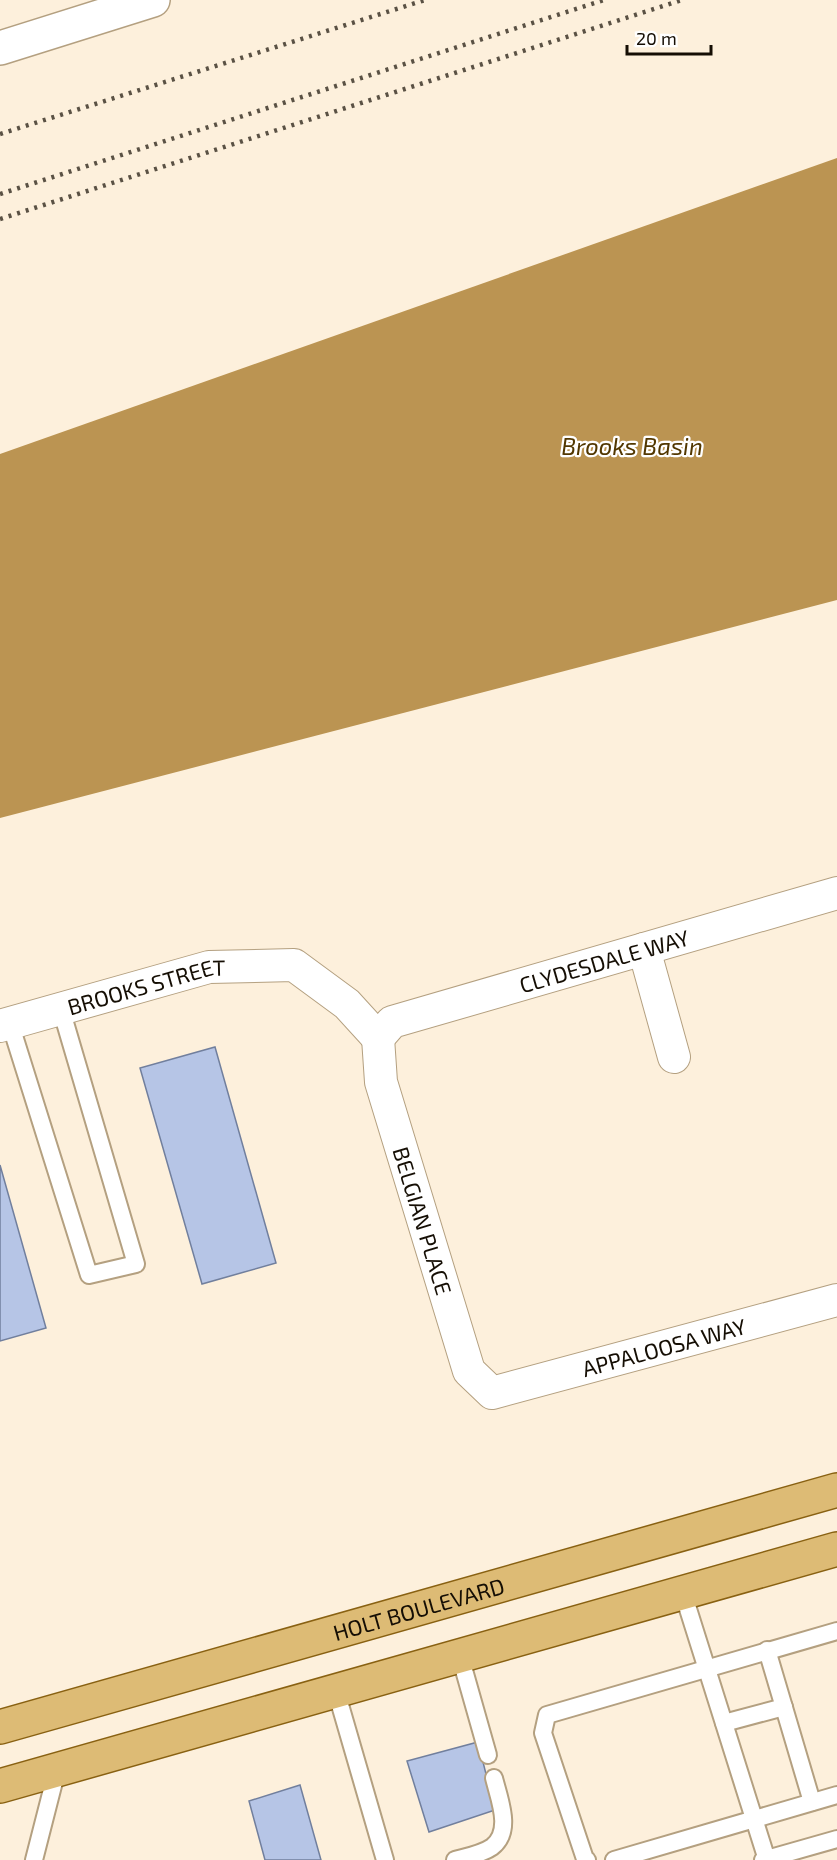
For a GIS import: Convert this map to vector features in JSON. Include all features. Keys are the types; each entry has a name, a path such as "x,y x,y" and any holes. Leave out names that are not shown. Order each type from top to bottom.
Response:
{"main road":[{"name":"HOLT BOULEVARD","path":"0,1727 837,1490"},
{"path":"0,1786 837,1549"}],"street":[{"path":"0,48 99,8 153,0"},
{"name":"CLYDESDALE WAY","path":"378,1038 392,1022 837,893"},
{"path":"644,949 674,1058"},
{"name":"BROOKS STREET","path":"5,1024 209,968 294,965 347,1004 378,1038"},
{"name":"BELGIAN PLACE","path":"378,1038 381,1082 469,1371 492,1393"},
{"name":"APPALOOSA WAY","path":"492,1393 837,1300"}],"lane":[{"path":"5,1024 89,1275 136,1264 61,1009"},
{"path":"683,1593 766,1860 837,1839"},
{"path":"587,1860 543,1733 547,1715 706,1667 837,1631"},
{"path":"767,1650 812,1802"},
{"path":"460,1656 488,1755"},
{"path":"336,1691 385,1860"},
{"path":"724,1723 784,1707"},
{"path":"34,1860 57,1770"},
{"path":"455,1860 492,1847 501,1835 504,1822 494,1778"},
{"path":"614,1860 837,1795"}],"water":[{"name":"Brooks Basin","path":"837,158 837,600 0,818 0,454"}],"building":[{"path":"215,1047 276,1263 202,1284 140,1068"},
{"path":"0,1165 46,1328 0,1341"},
{"path":"478,1742 495,1810 429,1832 407,1761"},
{"path":"300,1785 321,1860 265,1860 249,1801"}],"railway":[{"path":"0,134 425,0"},
{"path":"0,194 604,0"},
{"path":"0,219 682,0"}]}
